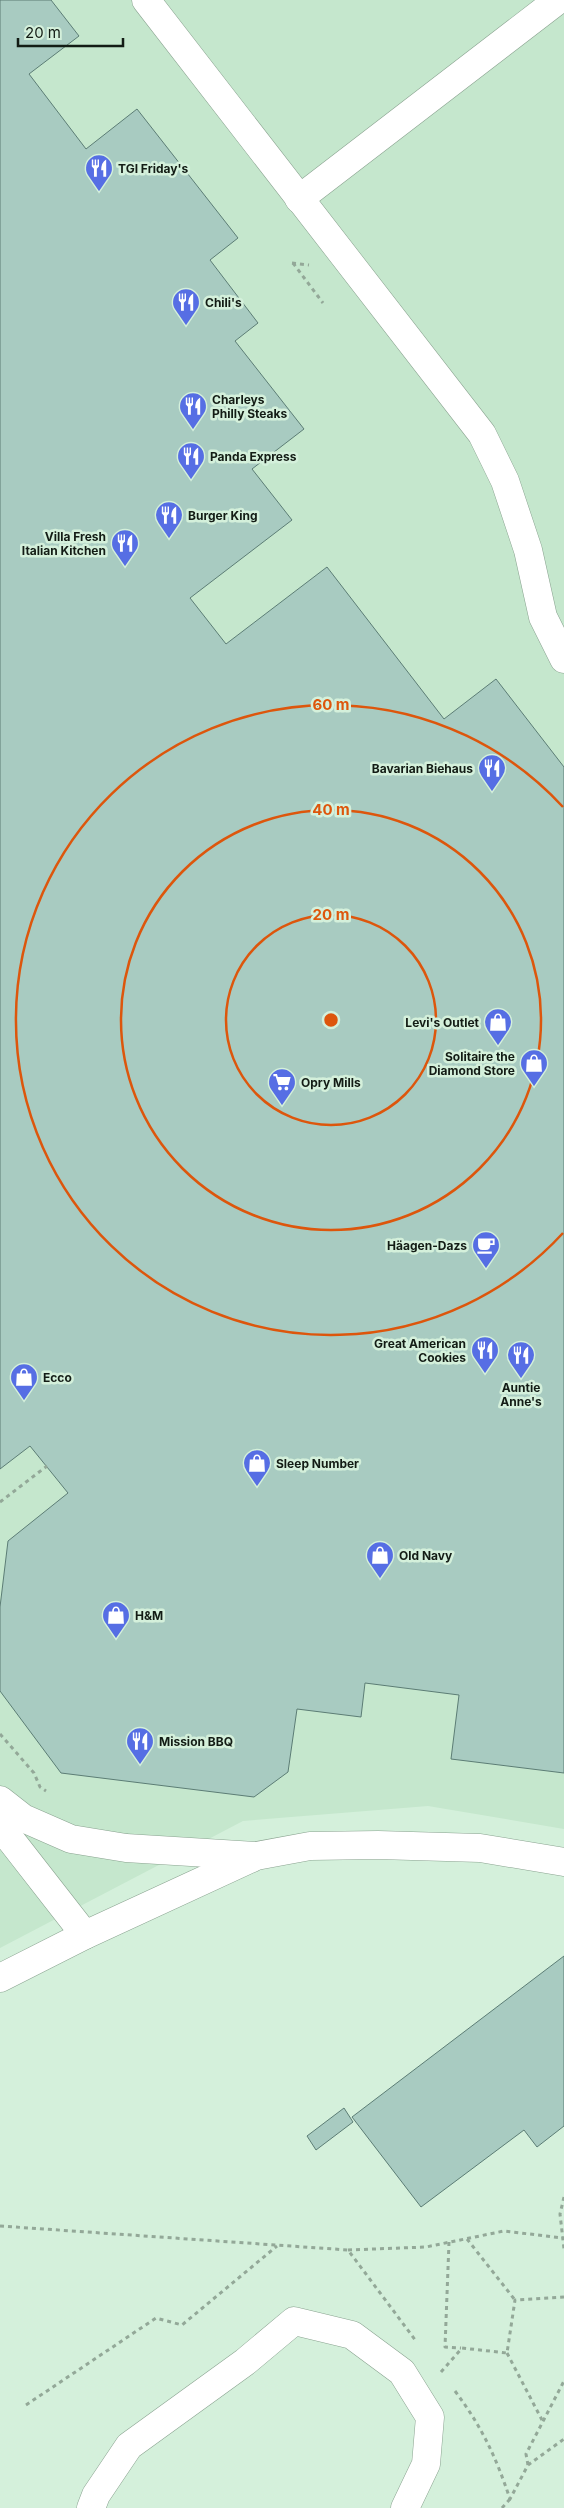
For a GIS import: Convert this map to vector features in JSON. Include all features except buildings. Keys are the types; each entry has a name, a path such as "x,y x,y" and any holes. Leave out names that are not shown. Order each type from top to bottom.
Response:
{"lane":[{"path":"146,0 482,434 505,481 528,550 543,617 564,659"},
{"path":"299,199 558,0"},
{"path":"0,1800 23,1818 71,1838 126,1848 256,1856 310,1846 378,1845 480,1848 564,1862"},
{"path":"0,1826 85,1935"},
{"path":"0,1978 85,1935 256,1856"},
{"path":"91,2508 96,2495 130,2446 245,2362 294,2321 352,2335 402,2372 430,2417 426,2464 405,2508"}],"path":[{"path":"292,263 323,303"},
{"path":"0,1502 46,1466"},
{"path":"0,1734 34,1774 40,1787 48,1792"},
{"path":"564,2197 560,2214 564,2249"},
{"path":"348,2250 426,2247 504,2231 563,2238"},
{"path":"467,2238 515,2300 507,2353 542,2420"},
{"path":"449,2242 445,2347 507,2353"},
{"path":"26,2405 156,2318 182,2325 277,2246"},
{"path":"515,2300 564,2297"},
{"path":"440,2373 462,2348"},
{"path":"528,2465 526,2454 542,2420 564,2381"},
{"path":"502,2508 510,2499"}],"shaded area":[{"name":"Opry Mills","path":"0,0 564,0 564,1829 428,1806 243,1821 0,1948"}],"place":[{"name":"TGI Friday's","path":"99,192"},
{"name":"Chili's","path":"186,326"},
{"name":"Charleys Philly Steaks","path":"193,430"},
{"name":"Panda Express","path":"191,480"},
{"name":"Burger King","path":"169,539"},
{"name":"Villa Fresh Italian Kitchen","path":"125,567"},
{"name":"Bavarian Biehaus","path":"492,792"},
{"name":"Levi's Outlet","path":"498,1046"},
{"name":"Solitaire the Diamond Store","path":"534,1087"},
{"name":"Opry Mills","path":"282,1106"},
{"name":"Häagen-Dazs","path":"486,1269"},
{"name":"Great American Cookies","path":"485,1374"},
{"name":"Auntie Anne's","path":"521,1379"},
{"name":"Ecco","path":"24,1401"},
{"name":"Sleep Number","path":"257,1487"},
{"name":"Old Navy","path":"380,1579"},
{"name":"H&M","path":"116,1639"},
{"name":"Mission BBQ","path":"140,1765"}]}
